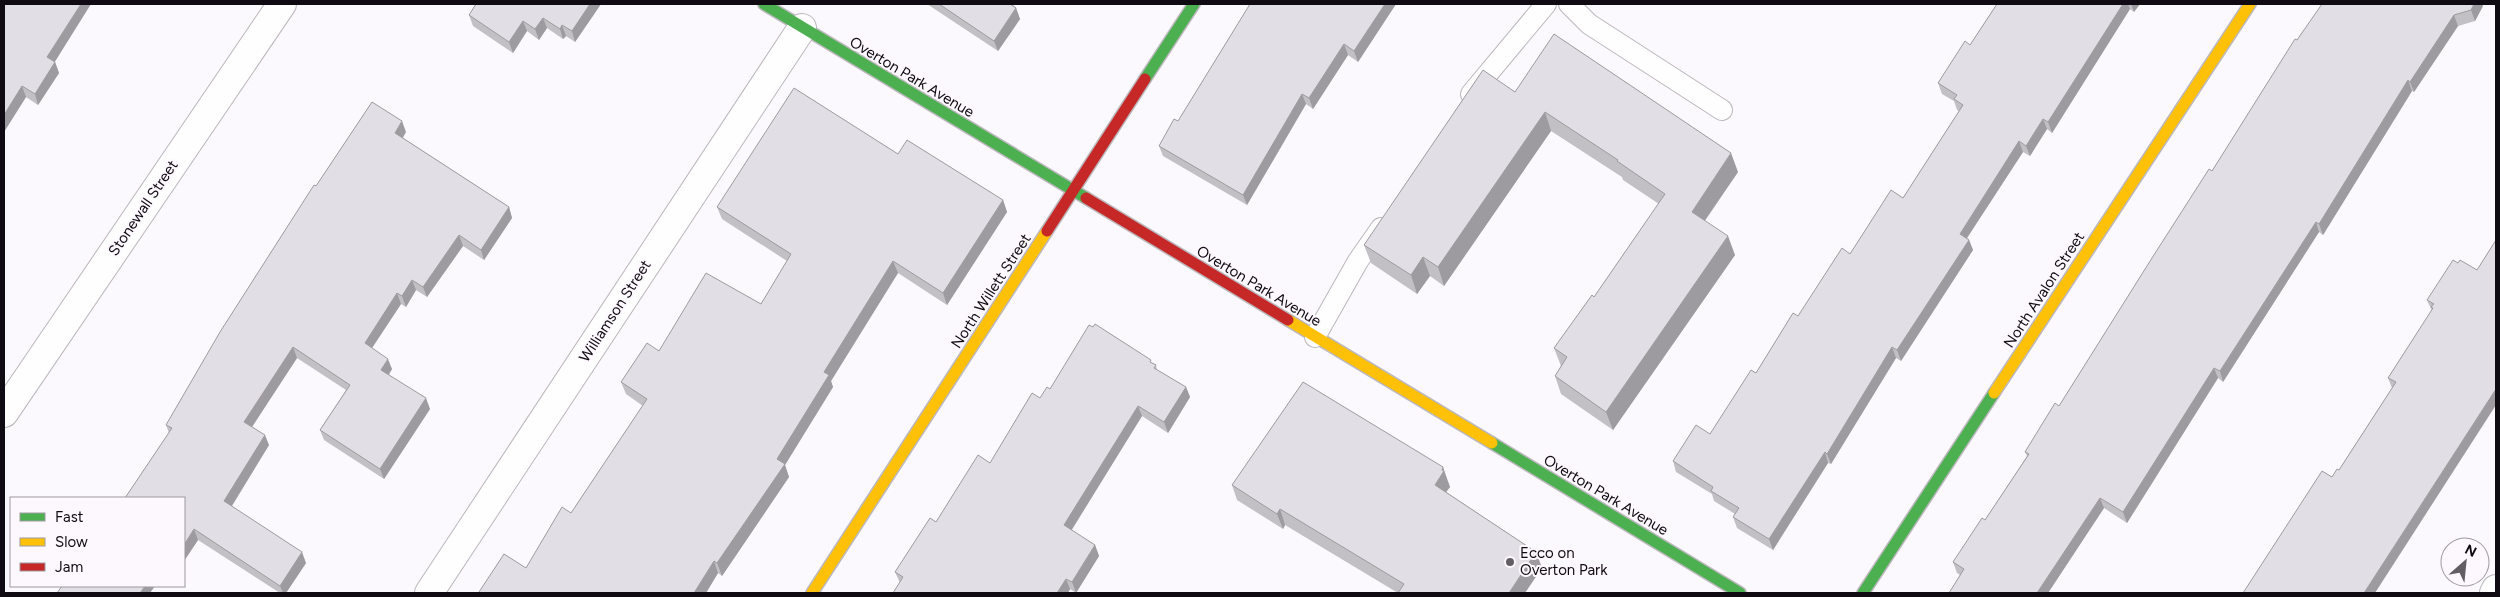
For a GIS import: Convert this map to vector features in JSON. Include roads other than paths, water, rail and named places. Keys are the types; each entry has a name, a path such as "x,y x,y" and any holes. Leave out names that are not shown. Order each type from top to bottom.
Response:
{"street":[{"name":"Stonewall Street","path":"4,413 282,4"},
{"name":"North Willett Street","path":"812,593 1046,235 1072,191 1194,4"},
{"name":"North Avalon Street","path":"1863,593 2250,4"},
{"name":"Overton Park Avenue","path":"770,5 802,28 1740,593"},
{"name":"Williamson Street","path":"429,593 802,28"},
{"path":"2494,593 2496,589"}],"lane":[{"path":"1460,110 1476,86 1546,4"},
{"path":"1569,4 1589,24 1722,110"},
{"path":"1315,337 1358,261 1390,214"}],"place":[{"name":"Ecco on Overton Park","path":"1510,562"}]}
